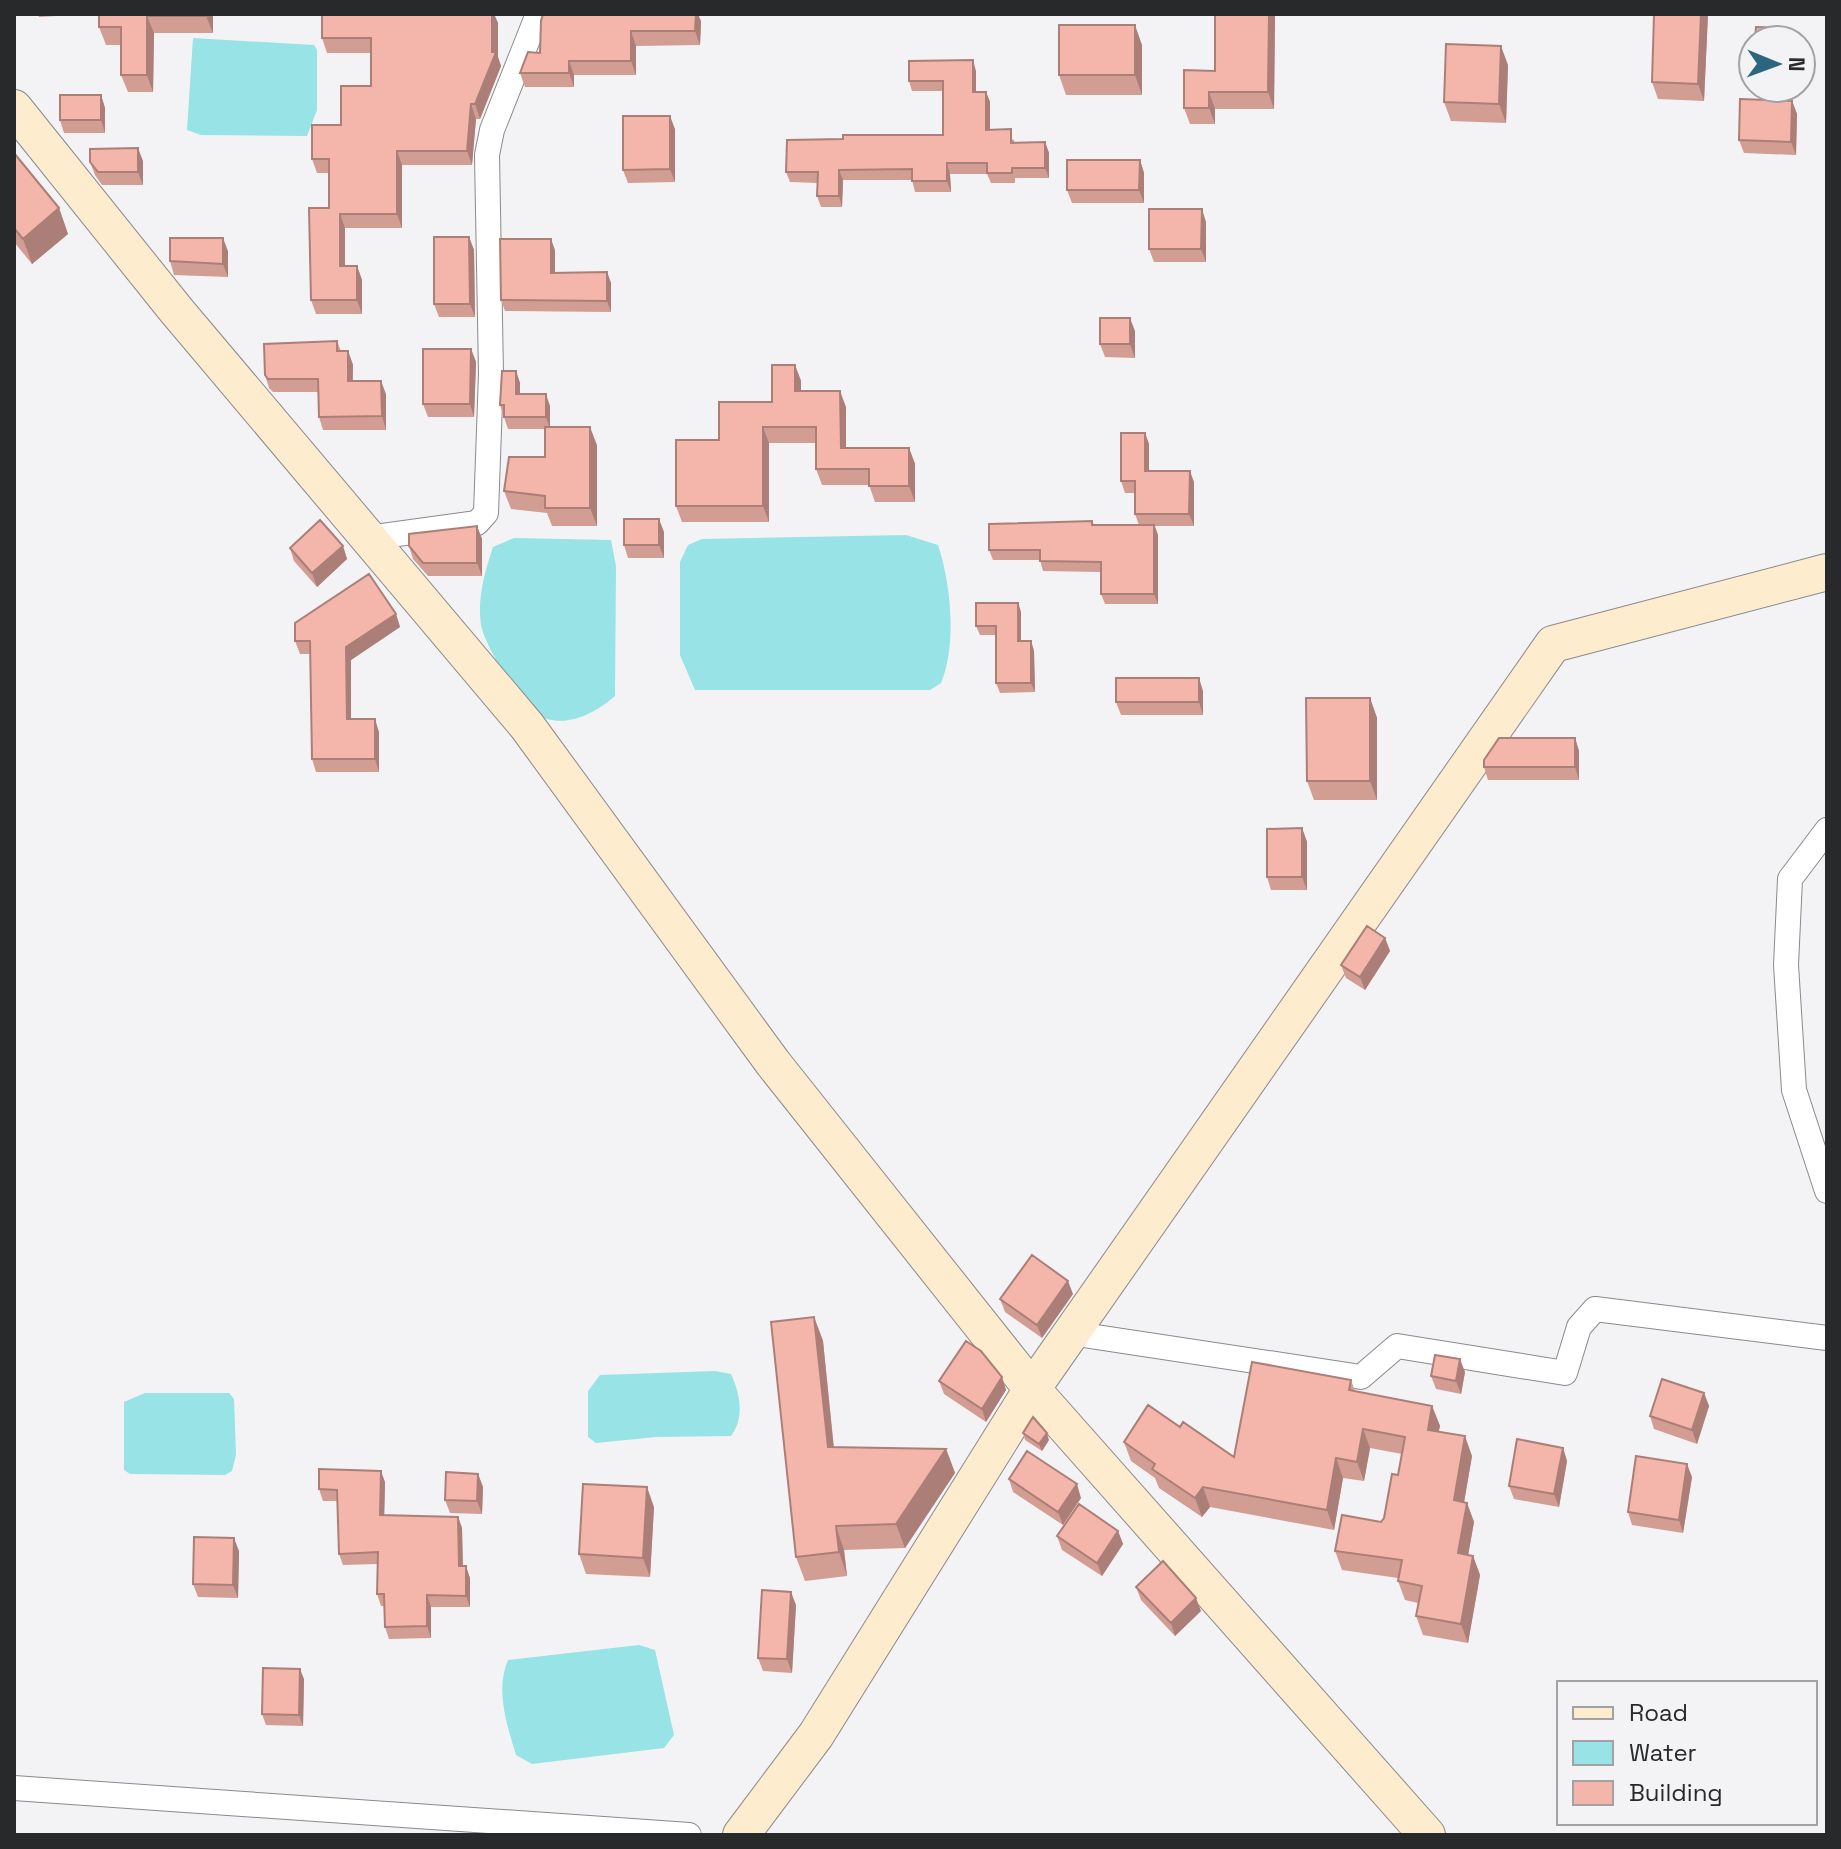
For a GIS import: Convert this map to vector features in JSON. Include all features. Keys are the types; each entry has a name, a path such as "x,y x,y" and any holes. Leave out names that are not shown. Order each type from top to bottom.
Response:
{"street":[{"path":"368,538 477,523 486,513 491,374 487,155 492,130 538,14"},
{"path":"14,108 176,310 527,726 773,1063 1032,1389 1427,1835"},
{"path":"741,1835 816,1735 1070,1333 1553,644 1827,572"},
{"path":"1827,830 1790,879 1786,965 1794,1090 1827,1191"},
{"path":"1070,1333 1361,1377 1397,1346 1565,1373 1579,1327 1595,1309 1827,1338"},
{"path":"14,1788 689,1835"}],"water":[{"path":"193,38 314,45 317,50 317,110 307,136 201,135 187,130"},
{"path":"906,535 938,545 943,561 951,633 941,683 930,690 695,690 680,655 680,562 688,545 702,539"},
{"path":"514,538 611,540 616,566 615,696 584,716 556,721 538,714 507,678 484,635 480,605 490,556 493,547"},
{"path":"715,1371 731,1374 737,1389 740,1413 731,1436 656,1437 596,1443 588,1437 588,1391 600,1375"},
{"path":"145,1393 229,1393 234,1399 236,1455 232,1471 225,1475 130,1474 124,1470 124,1402"},
{"path":"639,1645 655,1650 674,1735 664,1748 532,1764 516,1755 502,1695 508,1660"}],"building":[{"path":"99,14 206,16 147,16 147,75 121,75 121,27 99,27"},
{"path":"322,14 492,14 492,52 496,52 475,104 471,104 467,151 397,151 397,214 340,214 340,266 357,266 357,300 311,300 309,208 329,208 329,159 312,159 312,125 341,125 341,86 371,86 371,38 322,38"},
{"path":"543,14 696,14 695,31 631,31 631,61 569,61 569,73 520,73 528,52 540,53"},
{"path":"1215,14 1269,14 1268,92 1209,92 1209,108 1184,108 1184,70 1215,71"},
{"path":"1654,14 1701,14 1698,84 1652,82"},
{"path":"1059,25 1135,25 1135,75 1059,75"},
{"path":"1446,44 1501,46 1499,104 1444,102"},
{"path":"973,60 973,92 986,92 986,130 1011,129 1011,143 1045,142 1045,168 1012,168 1012,173 987,173 987,163 947,163 947,181 912,181 912,169 839,170 839,196 817,196 818,172 786,172 787,140 843,139 843,135 943,135 943,81 909,81 909,61"},
{"path":"60,95 101,95 101,120 60,120"},
{"path":"1740,104 1792,104 1791,142 1739,140"},
{"path":"623,116 670,116 670,169 623,170"},
{"path":"138,148 138,172 98,172 90,162 90,149"},
{"path":"14,153 59,208 23,239 14,228"},
{"path":"1067,160 1140,160 1139,190 1067,190"},
{"path":"1149,209 1202,209 1201,249 1149,249"},
{"path":"434,237 469,237 470,304 434,304"},
{"path":"170,238 223,238 223,264 170,261"},
{"path":"500,239 551,239 551,273 607,272 607,301 501,300"},
{"path":"1100,318 1130,318 1130,344 1100,344"},
{"path":"337,341 337,351 348,351 348,381 381,381 382,416 319,417 318,379 268,379 265,375 264,344"},
{"path":"423,349 471,349 470,404 423,404"},
{"path":"772,365 795,365 795,391 840,391 841,448 909,448 909,486 869,486 869,469 816,469 816,427 763,427 763,506 676,506 676,440 719,440 719,402 772,402"},
{"path":"502,371 516,371 516,394 546,394 546,417 504,417 504,405 500,405"},
{"path":"545,427 590,427 590,508 545,508 545,496 504,491 509,457 545,457"},
{"path":"1121,433 1145,433 1145,471 1190,471 1189,514 1135,514 1135,481 1121,481"},
{"path":"624,519 659,519 659,545 624,545"},
{"path":"320,520 343,546 312,573 290,548"},
{"path":"1092,521 1092,525 1154,525 1154,594 1101,594 1101,562 1040,561 1040,550 989,550 989,524"},
{"path":"477,526 477,563 423,563 409,546 409,534"},
{"path":"369,574 396,614 346,647 347,719 375,719 375,759 312,759 310,641 295,641 295,623"},
{"path":"976,603 1018,603 1018,641 1031,641 1031,683 996,683 996,626 976,626"},
{"path":"1116,678 1199,678 1199,702 1116,702"},
{"path":"1306,698 1370,698 1370,781 1307,781"},
{"path":"1499,738 1575,738 1575,767 1484,767 1484,760"},
{"path":"1302,828 1302,877 1267,877 1267,829"},
{"path":"1367,926 1385,938 1360,977 1341,965"},
{"path":"1032,1255 1068,1281 1037,1325 1000,1299"},
{"path":"814,1317 828,1447 946,1449 896,1524 836,1526 839,1552 796,1557 771,1322"},
{"path":"966,1341 981,1351 1002,1377 982,1409 939,1381"},
{"path":"1435,1355 1460,1359 1456,1381 1431,1376"},
{"path":"1252,1362 1351,1380 1349,1390 1432,1406 1428,1430 1465,1436 1454,1500 1467,1503 1458,1553 1473,1556 1461,1624 1416,1616 1422,1586 1398,1581 1402,1560 1335,1551 1342,1515 1381,1522 1384,1518 1392,1474 1398,1475 1405,1437 1363,1429 1357,1462 1336,1458 1327,1510 1203,1487 1195,1498 1152,1469 1155,1464 1124,1442 1148,1405 1180,1427 1183,1422 1234,1457"},
{"path":"1662,1379 1704,1393 1692,1430 1650,1416"},
{"path":"1033,1417 1047,1433 1039,1444 1023,1433"},
{"path":"1517,1439 1563,1448 1554,1494 1509,1486"},
{"path":"1027,1451 1077,1484 1058,1512 1009,1479"},
{"path":"1636,1456 1687,1464 1679,1520 1628,1512"},
{"path":"319,1469 381,1471 380,1515 458,1517 459,1566 466,1566 466,1596 427,1595 427,1626 385,1627 384,1594 377,1594 378,1552 339,1554 337,1490 319,1489"},
{"path":"446,1472 478,1474 477,1501 445,1500"},
{"path":"583,1484 647,1487 643,1558 579,1554"},
{"path":"1079,1504 1118,1531 1097,1563 1057,1536"},
{"path":"194,1537 234,1538 233,1585 193,1584"},
{"path":"1163,1561 1196,1598 1171,1623 1136,1587"},
{"path":"762,1590 791,1592 787,1659 758,1658"},
{"path":"263,1668 300,1669 299,1715 262,1714"}]}
